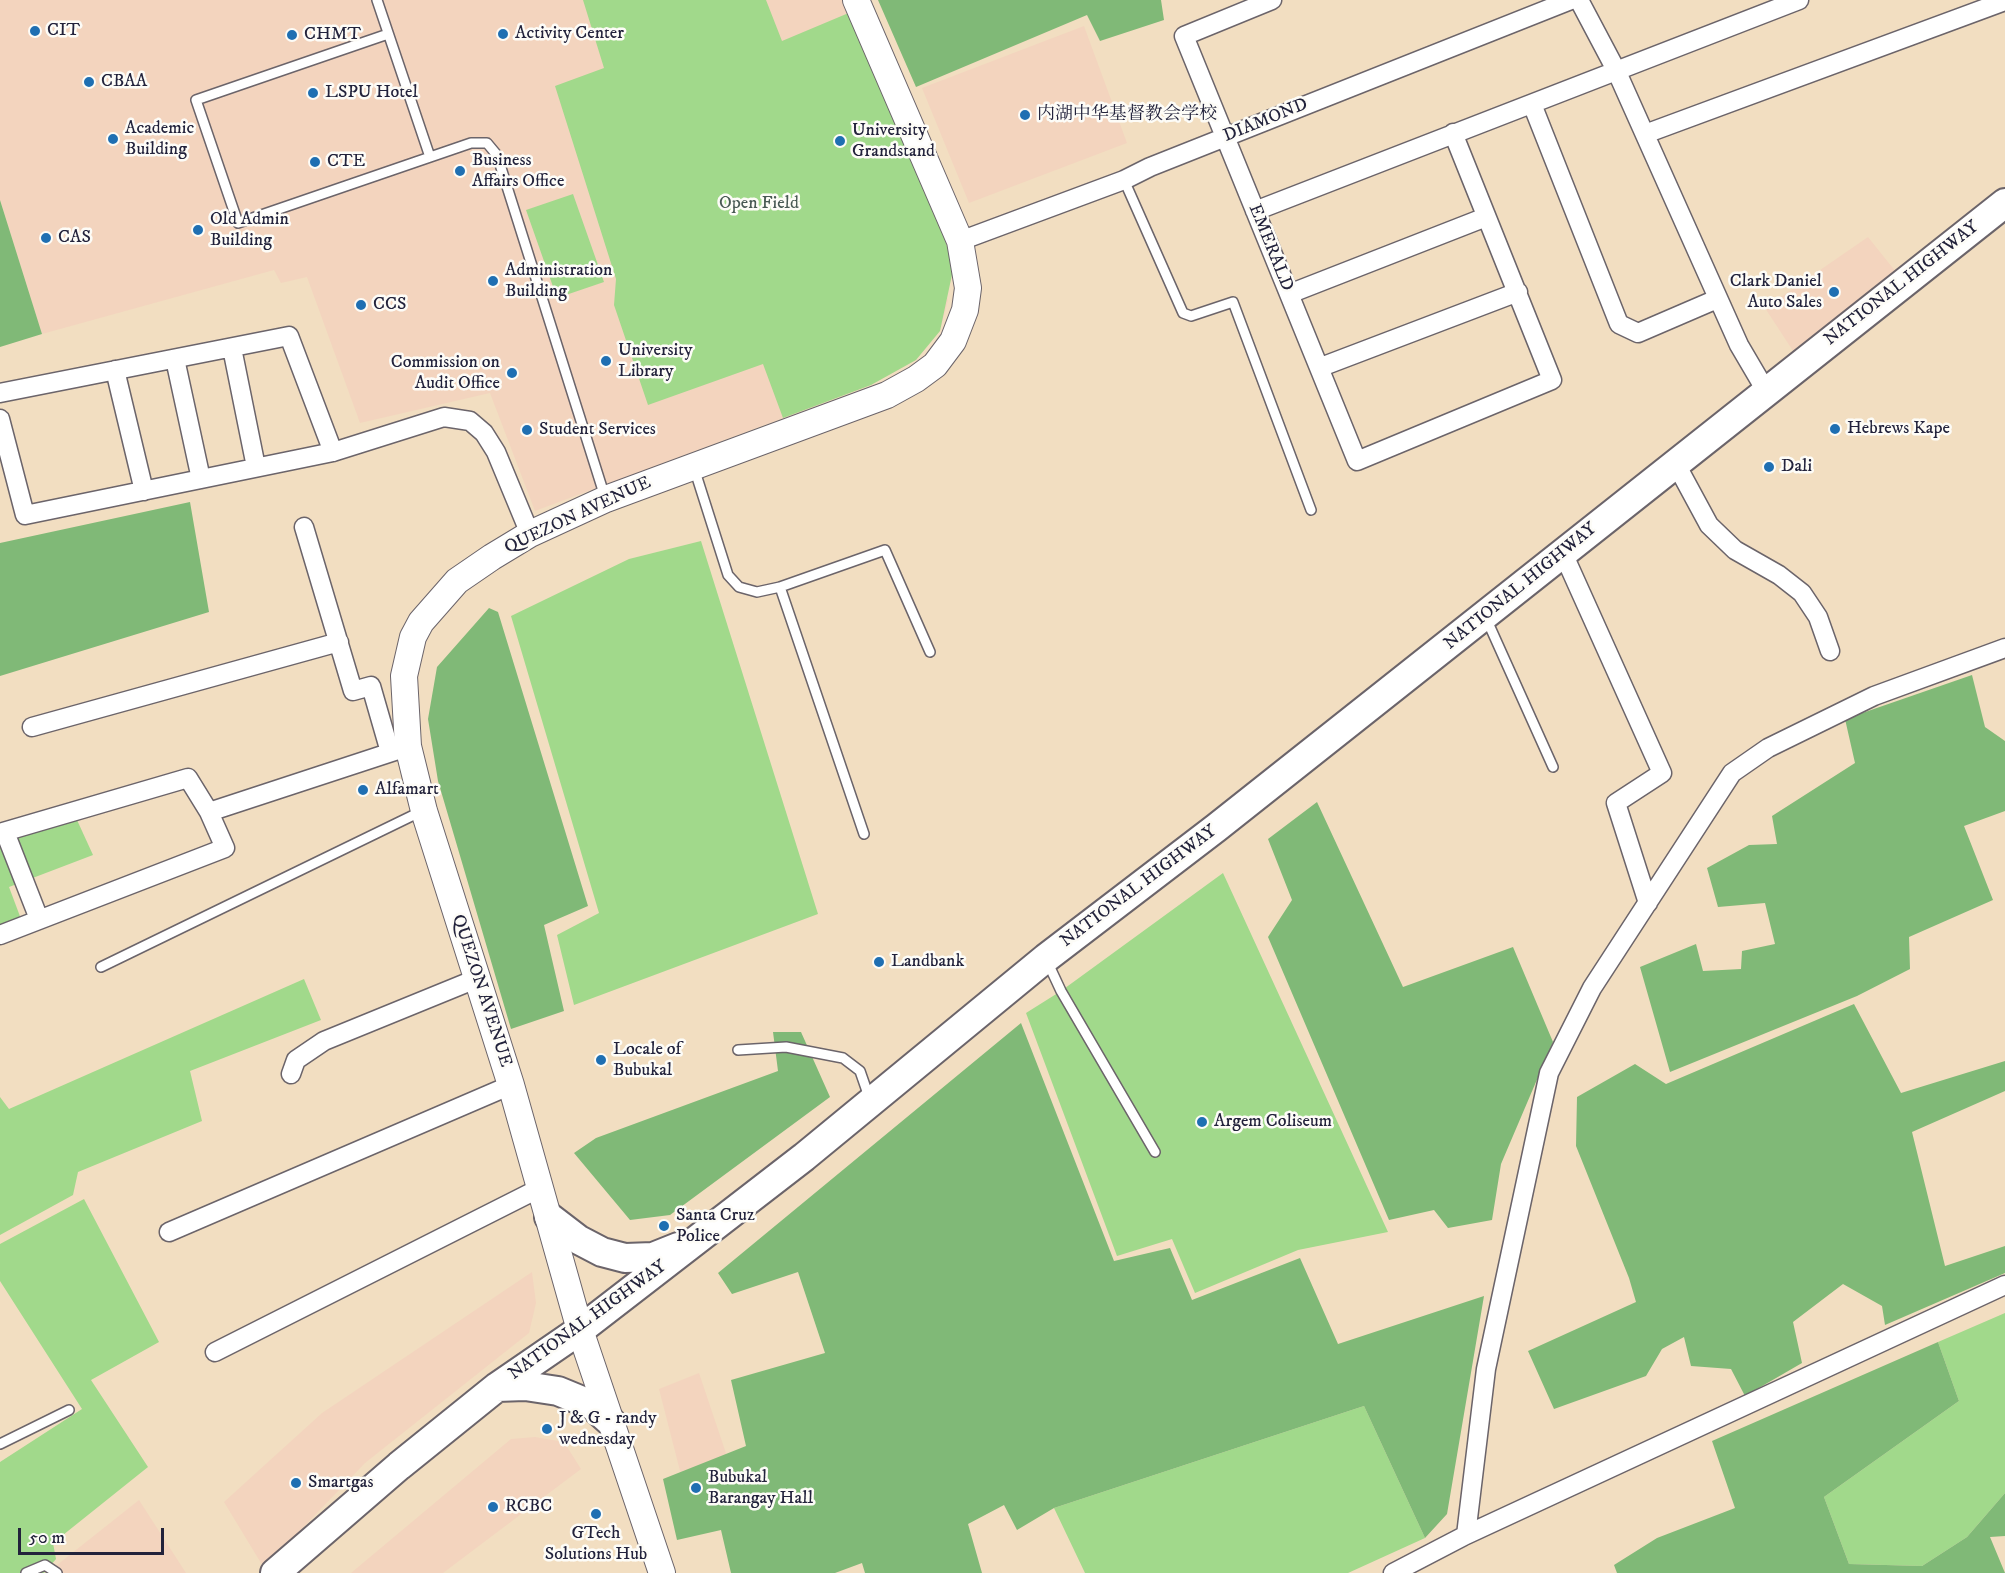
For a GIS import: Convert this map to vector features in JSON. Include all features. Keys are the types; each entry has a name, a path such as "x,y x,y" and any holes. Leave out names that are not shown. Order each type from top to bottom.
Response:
{"main road":[{"name":"QUEZON AVENUE","path":"662,1573 580,1330 511,1085 424,811 399,749 404,676 413,637 421,622 457,581 530,534 606,499 887,395 916,379 934,364 953,340 965,310 968,288 960,242 856,0"},
{"name":"NATIONAL HIGHWAY","path":"279,1572 399,1466 497,1387 580,1330 699,1239 870,1103 1046,958 1486,616 2005,203"},
{"path":"549,1217 579,1240 602,1252 625,1258 652,1257 699,1239"},
{"path":"497,1387 525,1386 558,1391 592,1405 611,1422"}],"street":[{"name":"EMERALD","path":"1272,0 1184,36 1357,461 1552,380 1518,292"},
{"name":"DIAMOND","path":"960,242 1124,180 1571,0"},
{"path":"1579,0 1616,70 1738,345 1766,391"},
{"path":"1255,211 1799,0"},
{"path":"1645,134 2005,1"},
{"path":"1532,104 1619,324 1638,333 1717,298"},
{"path":"1321,368 1518,292 1453,133"},
{"path":"1289,294 1486,217"},
{"path":"0,393 289,336 333,452"},
{"path":"232,348 256,466"},
{"path":"175,359 201,479"},
{"path":"115,370 144,491"},
{"path":"0,419 25,515 333,452 444,417 470,421 484,433 496,452 530,534"},
{"path":"1676,464 1709,525 1735,550 1779,575 1802,593 1818,617 1830,651"},
{"path":"209,812 399,749 371,686 353,691 304,527"},
{"path":"1563,553 1662,773 1616,803 1647,903"},
{"path":"32,727 339,642"},
{"path":"1466,1535 1486,1369 1549,1073 1592,988 1732,773 1759,754 1874,696 2005,648"},
{"path":"0,936 225,848 209,812 188,777 2,833 39,919"},
{"path":"291,1074 296,1060 324,1041 476,979"},
{"path":"169,1232 511,1085"},
{"path":"215,1352 540,1188"},
{"path":"1393,1573 1427,1565 1466,1535 2005,1285"}],"lane":[{"path":"377,0 430,158"},
{"path":"388,34 196,100 238,222 471,143 487,143 497,154 606,499"},
{"path":"1124,180 1183,313 1191,316 1233,302 1311,510"},
{"path":"693,466 728,574 739,587 757,592 780,587 885,550 930,652"},
{"path":"780,587 864,834"},
{"path":"1486,616 1553,767"},
{"path":"101,967 424,811"},
{"path":"1046,958 1061,991 1155,1152"},
{"path":"738,1050 786,1047 843,1058 860,1071 870,1103"},
{"path":"0,1444 69,1410"},
{"path":"26,1573 45,1565 57,1573"}],"shaded area":[{"path":"0,0 846,0 948,300 940,331 916,360 871,385 535,511 490,393 360,423 307,277 281,283 274,270 42,334 0,200"},
{"name":"内湖中华基督教会学校","path":"1084,26 1127,143 969,203 922,88"},
{"name":"Clark Daniel Auto Sales","path":"1868,237 1900,277 1797,357 1765,308"},
{"path":"532,1272 536,1303 529,1333 365,1463 264,1568 224,1502 322,1413"},
{"path":"699,1373 736,1483 688,1502 659,1389"},
{"path":"535,1437 564,1442 581,1469 443,1573 351,1573 511,1439"},
{"path":"139,1500 186,1573 47,1573"}],"green space":[{"name":"Open Field","path":"583,0 766,0 782,41 851,12 944,235 953,270 940,331 916,360 871,385 783,418 763,364 648,405 614,305 616,279 555,86 604,68"},
{"path":"878,0 1161,0 1164,20 1100,41 1087,15 916,87"},
{"path":"573,194 604,282 557,298 526,210"},
{"path":"0,200 42,334 0,347"},
{"path":"190,502 209,612 0,676 0,543"},
{"path":"701,541 818,914 574,1005 557,935 599,913 511,616 629,559"},
{"path":"489,608 498,612 588,906 544,925 564,1011 511,1029 438,781 428,719 437,667"},
{"path":"1972,675 1985,727 2005,741 2005,811 1964,826 1993,900 1909,937 1910,969 1857,996 1670,1072 1640,967 1696,944 1703,971 1741,969 1742,951 1775,944 1765,903 1718,907 1707,868 1749,845 1777,844 1772,816 1855,763 1845,719"},
{"path":"1317,802 1403,987 1513,947 1553,1042 1501,1164 1492,1220 1448,1228 1434,1210 1389,1220 1268,937 1292,900 1268,839"},
{"path":"77,820 93,855 9,887 21,919 0,928 0,830"},
{"name":"Argem Coliseum","path":"1223,873 1388,1232 1298,1250 1195,1293 1172,1239 1117,1256 1026,1013 1061,991"},
{"path":"304,979 321,1020 190,1071 202,1121 78,1172 73,1195 0,1235 0,1097 9,1109"},
{"path":"1854,1004 1901,1093 2005,1061 2005,1091 1912,1132 1945,1266 2005,1246 2005,1273 1885,1325 1882,1306 1843,1284 1793,1322 1802,1363 1745,1396 1731,1369 1691,1366 1684,1337 1662,1349 1646,1376 1554,1409 1528,1351 1636,1302 1629,1278 1576,1146 1577,1097 1635,1064 1666,1084"},
{"path":"1021,1023 1114,1261 1170,1248 1192,1300 1300,1258 1338,1344 1484,1296 1447,1514 1425,1538 1364,1406 1054,1508 1017,1530 1004,1505 968,1524 982,1573 865,1573 862,1563 835,1573 731,1573 721,1530 677,1540 663,1479 746,1446 731,1380 825,1353 798,1272 732,1294 718,1273"},
{"path":"773,1032 801,1032 830,1097 670,1215 630,1220 574,1153 596,1138 778,1071"},
{"path":"84,1199 159,1342 91,1380 148,1467 53,1543 56,1559 44,1573 0,1573 0,1462 82,1409 0,1281 0,1244"},
{"path":"2005,1313 2005,1493 1967,1537 1922,1566 1849,1564 1824,1497 1959,1401 1938,1342"},
{"path":"1938,1342 1959,1401 1824,1497 1849,1564 1922,1566 1967,1537 2005,1493 2005,1536 1990,1537 2005,1573 1617,1573 1614,1565 1657,1538 1735,1508 1712,1441"},
{"path":"1364,1406 1425,1538 1348,1573 1085,1573 1054,1508"}],"place":[{"name":"CIT","path":"35,31"},
{"name":"Activity Center","path":"503,34"},
{"name":"CHMT","path":"292,35"},
{"name":"CBAA","path":"89,82"},
{"name":"LSPU Hotel","path":"313,93"},
{"name":"内湖中华基督教会学校","path":"1025,115"},
{"name":"Academic Building","path":"113,139"},
{"name":"University Grandstand","path":"840,141"},
{"name":"CTE","path":"315,162"},
{"name":"Business Affairs Office","path":"460,171"},
{"name":"Old Admin Building","path":"198,230"},
{"name":"CAS","path":"46,238"},
{"name":"Administration Building","path":"493,281"},
{"name":"Clark Daniel Auto Sales","path":"1834,292"},
{"name":"CCS","path":"361,305"},
{"name":"University Library","path":"606,361"},
{"name":"Commission on Audit Office","path":"512,373"},
{"name":"Hebrews Kape","path":"1835,429"},
{"name":"Student Services","path":"527,430"},
{"name":"Dali","path":"1769,467"},
{"name":"Alfamart","path":"363,790"},
{"name":"Landbank","path":"879,962"},
{"name":"Locale of Bubukal","path":"601,1060"},
{"name":"Argem Coliseum","path":"1202,1122"},
{"name":"Santa Cruz Police","path":"664,1226"},
{"name":"J & G - randy wednesday","path":"547,1429"},
{"name":"Smartgas","path":"296,1483"},
{"name":"Bubukal Barangay Hall","path":"696,1488"},
{"name":"RCBC","path":"493,1507"},
{"name":"GTech Solutions Hub","path":"596,1514"}]}
